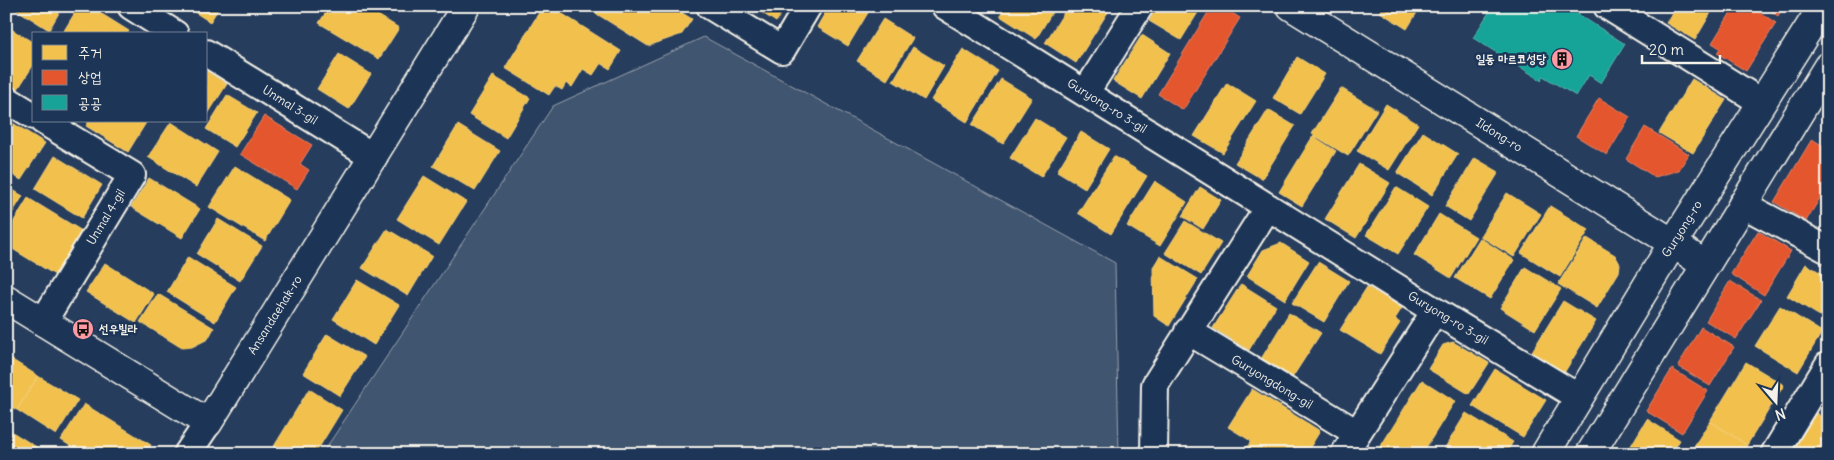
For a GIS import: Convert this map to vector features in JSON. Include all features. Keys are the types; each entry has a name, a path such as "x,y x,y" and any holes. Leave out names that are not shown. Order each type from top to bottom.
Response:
{"street":[{"path":"130,6 172,32"},
{"name":"Ansandaehak-ro","path":"208,423 466,6"},
{"path":"710,6 782,50 808,6"},
{"name":"Guryong-ro 3-gil","path":"945,6 1435,311 1578,397"},
{"path":"1086,92 1140,6"},
{"name":"Ildong-ro","path":"1291,6 1673,243 1705,265"},
{"path":"1607,6 1761,102"},
{"name":"Guryong-ro","path":"1545,454 1673,243 1823,6"},
{"name":"Unmal 3-gil","path":"208,54 374,157"},
{"path":"1590,454 1828,66"},
{"path":"6,99 32,115"},
{"name":"Unmal 4-gil","path":"43,322 132,175 45,122"},
{"path":"1742,204 1828,250"},
{"path":"1154,454 1156,385 1188,331 1268,207"},
{"path":"6,299 208,423 187,454"},
{"name":"Guryongdong-gil","path":"1188,331 1350,443 1435,311"},
{"path":"1774,454 1828,365"}],"shaded area":[{"path":"704,37 1115,263 1119,454 322,454 553,106"}],"building: 주거":[{"path":"11,6 63,6 49,30"},
{"path":"79,6 89,6 129,31 128,32 63,32"},
{"path":"185,6 220,6 210,22"},
{"path":"330,6 363,6 399,28 379,59 319,23"},
{"path":"543,6 550,6 621,51 610,69 601,63 593,75 583,69 572,87 566,83 562,90 555,86 549,95 505,68"},
{"path":"584,6 671,6 692,19 682,34 648,46"},
{"path":"752,6 786,6 776,22"},
{"path":"829,6 872,6 848,46 817,27"},
{"path":"1006,6 1056,6 1036,39 1000,16"},
{"path":"1068,6 1098,6 1108,12 1076,63 1045,43"},
{"path":"1158,6 1202,6 1181,40 1149,21"},
{"path":"1384,6 1421,6 1407,29 1380,12"},
{"path":"1676,6 1715,6 1695,40 1666,23"},
{"path":"883,19 913,38 887,80 857,61"},
{"path":"6,26 32,42 32,67 18,89 6,82"},
{"path":"1142,35 1170,53 1142,99 1113,81"},
{"path":"913,47 944,66 924,100 893,81"},
{"path":"963,49 998,71 967,122 931,100"},
{"path":"339,54 371,74 349,109 317,89"},
{"path":"1297,57 1325,74 1300,114 1273,98"},
{"path":"208,72 227,84 208,114"},
{"path":"493,76 530,98 506,138 469,115"},
{"path":"1001,79 1032,98 1003,144 972,125"},
{"path":"1692,79 1726,100 1693,153 1659,133"},
{"path":"1227,83 1256,101 1223,153 1194,136"},
{"path":"1341,88 1377,110 1348,156 1312,134"},
{"path":"227,95 257,113 235,147 206,129"},
{"path":"1386,104 1418,124 1389,170 1357,151"},
{"path":"1268,110 1295,126 1262,179 1235,163"},
{"path":"1035,118 1066,137 1041,177 1010,158"},
{"path":"6,119 45,143 21,180 6,171"},
{"path":"88,122 146,122 128,152 86,126"},
{"path":"171,122 218,152 196,187 148,157"},
{"path":"458,125 500,151 475,191 433,166"},
{"path":"1081,132 1109,149 1085,188 1057,171"},
{"path":"1423,132 1458,154 1432,195 1397,173"},
{"path":"1313,136 1336,151 1302,206 1279,192"},
{"path":"55,156 102,185 82,218 35,189"},
{"path":"1114,156 1147,176 1111,234 1078,213"},
{"path":"1475,158 1499,172 1469,221 1445,206"},
{"path":"1359,164 1390,183 1356,238 1325,219"},
{"path":"235,166 290,200 265,241 209,207"},
{"path":"424,176 466,202 439,245 397,219"},
{"path":"149,178 200,209 182,238 131,207"},
{"path":"1155,181 1187,202 1160,246 1127,226"},
{"path":"6,186 23,196 6,223"},
{"path":"1200,187 1221,200 1203,229 1182,216"},
{"path":"1396,187 1428,207 1398,254 1366,235"},
{"path":"1507,193 1541,214 1514,257 1480,236"},
{"path":"28,198 82,231 55,275 6,245 6,234"},
{"path":"1550,206 1589,230 1560,277 1521,253"},
{"path":"1439,214 1476,237 1451,278 1414,255"},
{"path":"218,219 262,246 240,281 197,254"},
{"path":"1185,221 1221,243 1201,275 1165,253"},
{"path":"387,229 432,256 408,296 362,268"},
{"path":"1480,238 1514,260 1490,299 1455,278"},
{"path":"1587,238 1615,255 1620,264 1619,272 1597,308 1558,284"},
{"path":"1281,243 1309,261 1285,300 1247,276 1263,250"},
{"path":"1160,256 1198,279 1169,326 1154,316 1153,267"},
{"path":"188,257 236,287 215,322 167,292"},
{"path":"1318,262 1349,281 1324,322 1292,303"},
{"path":"105,263 154,294 136,323 86,292"},
{"path":"1806,264 1828,277 1828,321 1787,296"},
{"path":"1525,267 1561,289 1535,330 1500,308"},
{"path":"357,280 399,305 374,345 333,319"},
{"path":"1241,284 1276,306 1249,350 1213,328"},
{"path":"1367,287 1402,308 1395,319 1400,323 1380,354 1340,330"},
{"path":"158,294 214,328 208,339 192,347 182,348 140,322"},
{"path":"1563,301 1596,321 1564,373 1531,353"},
{"path":"1780,306 1822,332 1798,372 1755,346"},
{"path":"1289,313 1321,333 1292,378 1261,359"},
{"path":"327,334 365,357 340,396 303,373"},
{"path":"1453,342 1489,363 1469,394 1428,369 1443,345"},
{"path":"6,356 38,376 17,410 6,404"},
{"path":"1746,362 1784,385 1747,445 1710,421"},
{"path":"1495,369 1546,400 1523,437 1472,406"},
{"path":"38,376 78,400 56,435 17,410"},
{"path":"1422,380 1455,401 1422,454 1387,454 1379,449"},
{"path":"309,389 342,410 315,454 281,454 273,448"},
{"path":"1252,389 1320,431 1306,454 1243,454 1251,441 1228,427"},
{"path":"84,404 151,445 146,454 83,454 61,440"},
{"path":"1466,413 1513,442 1505,454 1448,454 1443,451"},
{"path":"1816,413 1828,421 1828,454 1791,454"},
{"path":"1647,419 1680,440 1671,454 1626,454"},
{"path":"1710,421 1747,445 1742,454 1689,454"},
{"path":"9,430 38,448 34,454 6,454 6,434"}],"building: 상업":[{"path":"1212,6 1221,6 1240,18 1183,110 1158,94"},
{"path":"1735,6 1750,6 1776,23 1746,71 1717,53 1720,48 1712,43"},
{"path":"1763,6 1784,6 1778,16"},
{"path":"1599,98 1630,117 1607,155 1576,136"},
{"path":"264,116 312,145 300,164 309,170 297,189 240,154"},
{"path":"1645,127 1689,154 1679,170 1655,177 1626,159"},
{"path":"1812,139 1828,149 1828,185 1806,221 1774,202"},
{"path":"1758,231 1791,251 1764,295 1731,274"},
{"path":"1730,281 1761,300 1736,339 1706,321"},
{"path":"1701,327 1734,347 1710,386 1678,366"},
{"path":"1672,369 1708,391 1682,433 1646,411"}],"building: 공공":[{"name":"일동 마르코성당","path":"1493,6 1565,6 1625,44 1601,83 1589,75 1576,96 1543,76 1541,80 1473,38"}],"place":[{"name":"일동 마르코성당","path":"1562,59"},
{"name":"선우빌라","path":"83,329"}]}
